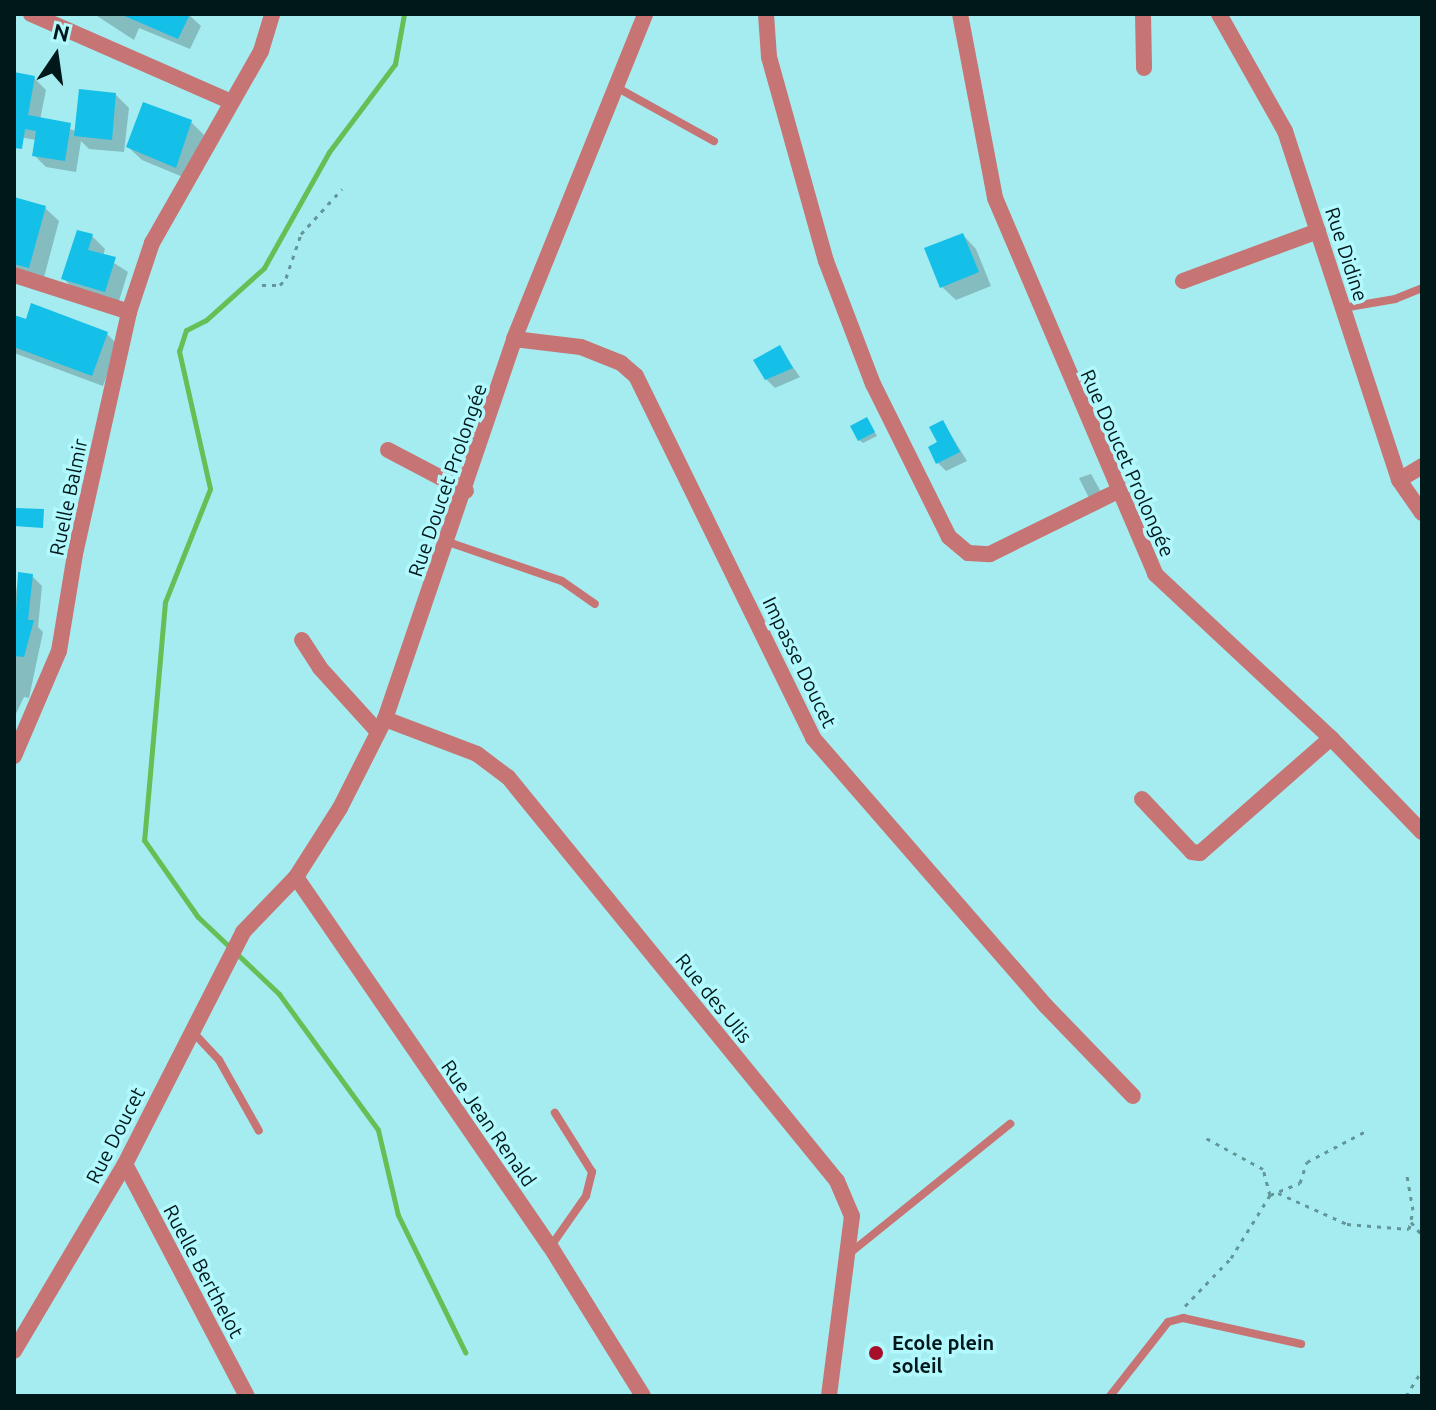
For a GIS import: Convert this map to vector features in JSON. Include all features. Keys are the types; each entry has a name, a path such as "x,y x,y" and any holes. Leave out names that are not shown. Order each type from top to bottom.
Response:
{"street":[{"path":"31,14 231,102"},
{"name":"Ruelle Balmir","path":"14,756 59,651 75,554 129,312 152,243 261,51 272,14"},
{"name":"Rue Doucet Prolongée","path":"243,932 296,877 340,808 382,726 466,491 514,339 645,14"},
{"path":"766,14 769,57 826,261 873,384 949,537 968,553 990,554 1116,492"},
{"name":"Rue Doucet Prolongée","path":"960,14 995,198 1116,492 1155,574 1331,738 1422,832"},
{"path":"1143,14 1144,68"},
{"name":"Rue Didine","path":"1219,14 1285,131 1399,480 1422,513"},
{"path":"1183,281 1318,231"},
{"path":"14,275 129,312"},
{"name":"Impasse Doucet","path":"514,339 581,347 621,363 636,376 813,738 1046,1006 1133,1096"},
{"path":"388,450 466,491"},
{"path":"1399,480 1422,466"},
{"path":"302,640 320,668 382,726"},
{"name":"Rue des Ulis","path":"382,726 486,759 517,787 837,1181 852,1216 850,1253 829,1396"},
{"path":"1142,799 1192,852 1200,853 1331,738"},
{"name":"Rue Jean Renald","path":"296,877 550,1246 643,1396"},
{"name":"Rue Doucet","path":"14,1351 125,1164 190,1030 243,932"},
{"name":"Ruelle Berthelot","path":"125,1164 242,1393"}],"lane":[{"path":"615,86 714,141"},
{"path":"1343,308 1395,299 1422,288"},
{"path":"448,542 549,576 595,604"},
{"path":"190,1030 219,1060 259,1131"},
{"path":"550,1246 586,1196 592,1172 555,1113"},
{"path":"850,1253 1010,1124"},
{"path":"1110,1396 1168,1322 1197,1320 1301,1344"}],"path":[{"path":"262,285 280,285 286,278 301,234 342,189"},
{"path":"1168,1322 1231,1258 1270,1195 1300,1183 1307,1162 1368,1130"},
{"path":"1204,1137 1263,1169 1270,1195"},
{"path":"1278,1193 1347,1224 1394,1231 1409,1229 1406,1172"},
{"path":"1411,1222 1422,1235"},
{"path":"1406,1396 1422,1370"}],"building":[{"path":"120,14 190,14 178,39"},
{"path":"14,72 35,76 28,115 71,123 65,161 32,156 36,131 25,129 22,149 14,148"},
{"path":"79,89 116,93 112,140 74,136"},
{"path":"143,102 192,120 176,168 126,147"},
{"path":"14,197 46,206 29,268 14,264"},
{"path":"77,230 93,234 88,250 116,257 105,292 61,279"},
{"path":"963,233 979,272 940,288 924,248"},
{"path":"31,303 108,332 92,376 14,347 14,315 26,319"},
{"path":"780,345 793,368 765,380 753,360"},
{"path":"867,417 875,432 858,441 850,426"},
{"path":"943,420 960,452 936,464 928,447 937,442 929,427"},
{"path":"14,508 44,509 43,528 14,526"},
{"path":"18,572 33,574 28,620 34,620 24,657 14,656"}],"waterway":[{"path":"404,14 395,64 329,152 264,268 206,320 186,330 179,351 210,489 165,602 144,840 198,917 279,994 378,1130 398,1215 465,1352"}],"place":[{"name":"Ecole plein soleil","path":"876,1353"}]}
